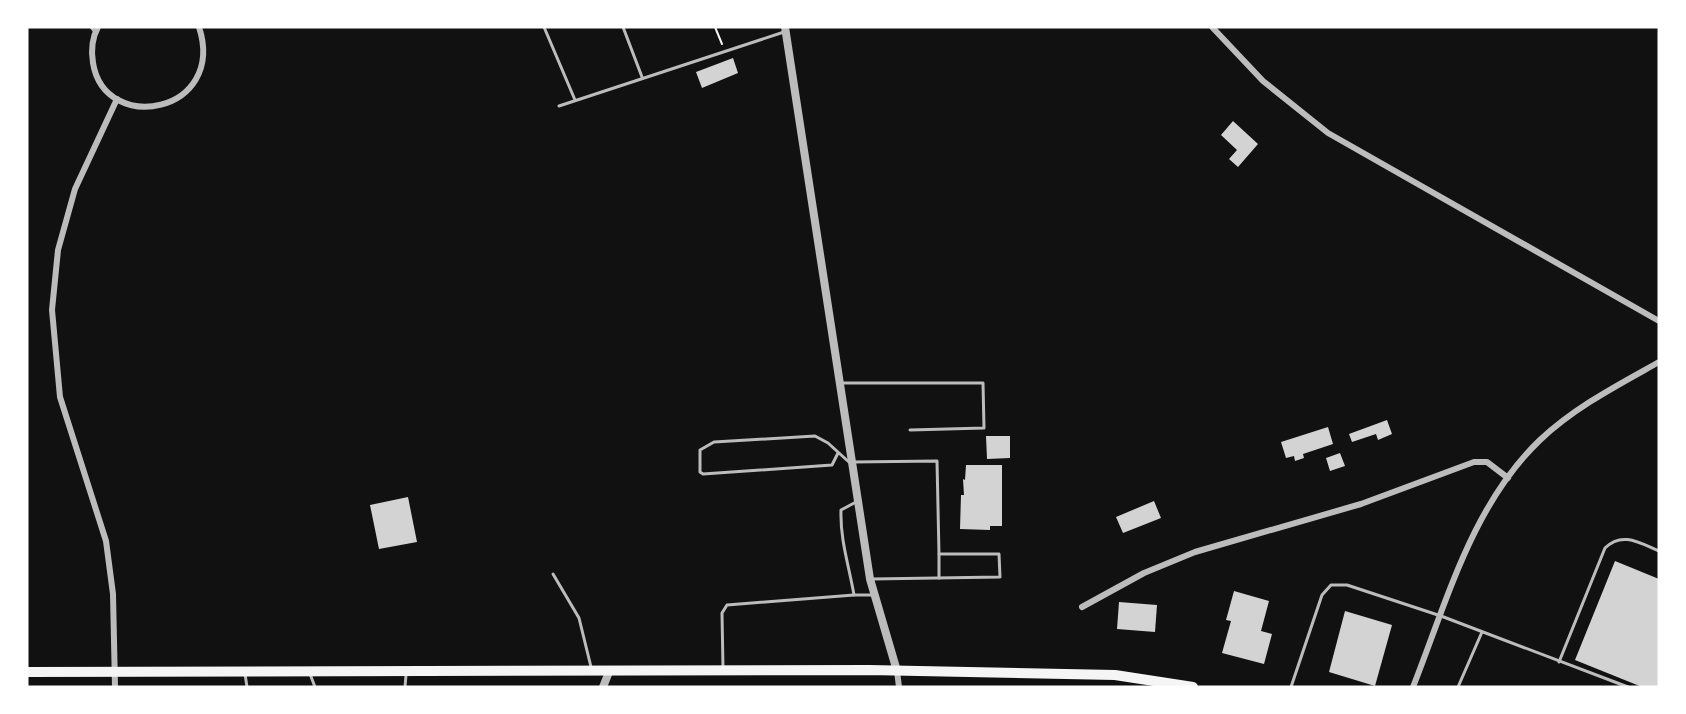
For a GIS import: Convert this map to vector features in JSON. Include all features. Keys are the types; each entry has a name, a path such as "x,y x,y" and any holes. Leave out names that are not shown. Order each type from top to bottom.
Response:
{"main road":[{"path":"27,672 897,671 1115,675 1193,687"}],"street":[{"path":"94,29 92,51 94,69 103,86 117,99 134,106 153,108 171,103 186,93 198,79 204,61 204,43 199,27"},
{"path":"1212,27 1263,81 1328,133 1659,321"},
{"path":"785,29 870,579 897,671 899,687"},
{"path":"115,687 113,594 106,541 60,397 52,310 58,250 75,189 117,99"},
{"path":"1413,687 1473,533 1508,478 1539,441 1567,418 1595,398 1659,362"},
{"path":"1082,607 1144,573 1195,552 1362,504 1474,462 1487,462 1508,478"},
{"path":"603,687 609,672"}],"lane":[{"path":"544,27 575,100"},
{"path":"623,27 642,78"},
{"path":"559,106 785,29"},
{"path":"839,383 983,383 984,428 910,430"},
{"path":"838,453 832,465 703,474 700,472 698,461 700,450 706,444 815,436 828,443 852,463 937,461 939,578"},
{"path":"854,596 840,530 841,510 858,502"},
{"path":"1559,662 1605,548 1613,539 1626,538 1659,551"},
{"path":"870,579 999,577 999,554 939,554"},
{"path":"553,574 579,618 592,672"},
{"path":"1291,687 1322,595 1331,585 1347,585 1441,616 1628,687"},
{"path":"723,671 722,613 727,605 875,595"},
{"path":"1458,687 1482,632"},
{"path":"245,672 247,687"},
{"path":"309,672 315,687"},
{"path":"405,687 406,673"}],"path":[{"path":"715,27 724,51"}],"building":[{"path":"733,58 738,73 702,88 696,72"},
{"path":"1233,121 1258,144 1238,167 1229,159 1237,150 1221,135"},
{"path":"1387,420 1392,434 1378,440 1376,434 1352,442 1349,434"},
{"path":"1328,427 1333,444 1303,454 1304,458 1295,461 1294,456 1286,458 1281,442"},
{"path":"986,436 1010,436 1010,458 987,459"},
{"path":"1340,453 1345,466 1330,471 1326,458"},
{"path":"966,465 1002,465 1002,526 990,526 990,530 960,529 961,495 964,495 963,479 965,480"},
{"path":"408,497 417,542 379,549 370,505"},
{"path":"1154,501 1161,518 1123,533 1116,517"},
{"path":"1615,561 1659,579 1659,687 1642,687 1575,660"},
{"path":"1234,591 1269,601 1261,631 1272,634 1264,664 1222,653 1231,621 1226,620"},
{"path":"1119,602 1157,605 1155,632 1117,629"},
{"path":"1345,611 1392,625 1375,686 1329,672"}]}
